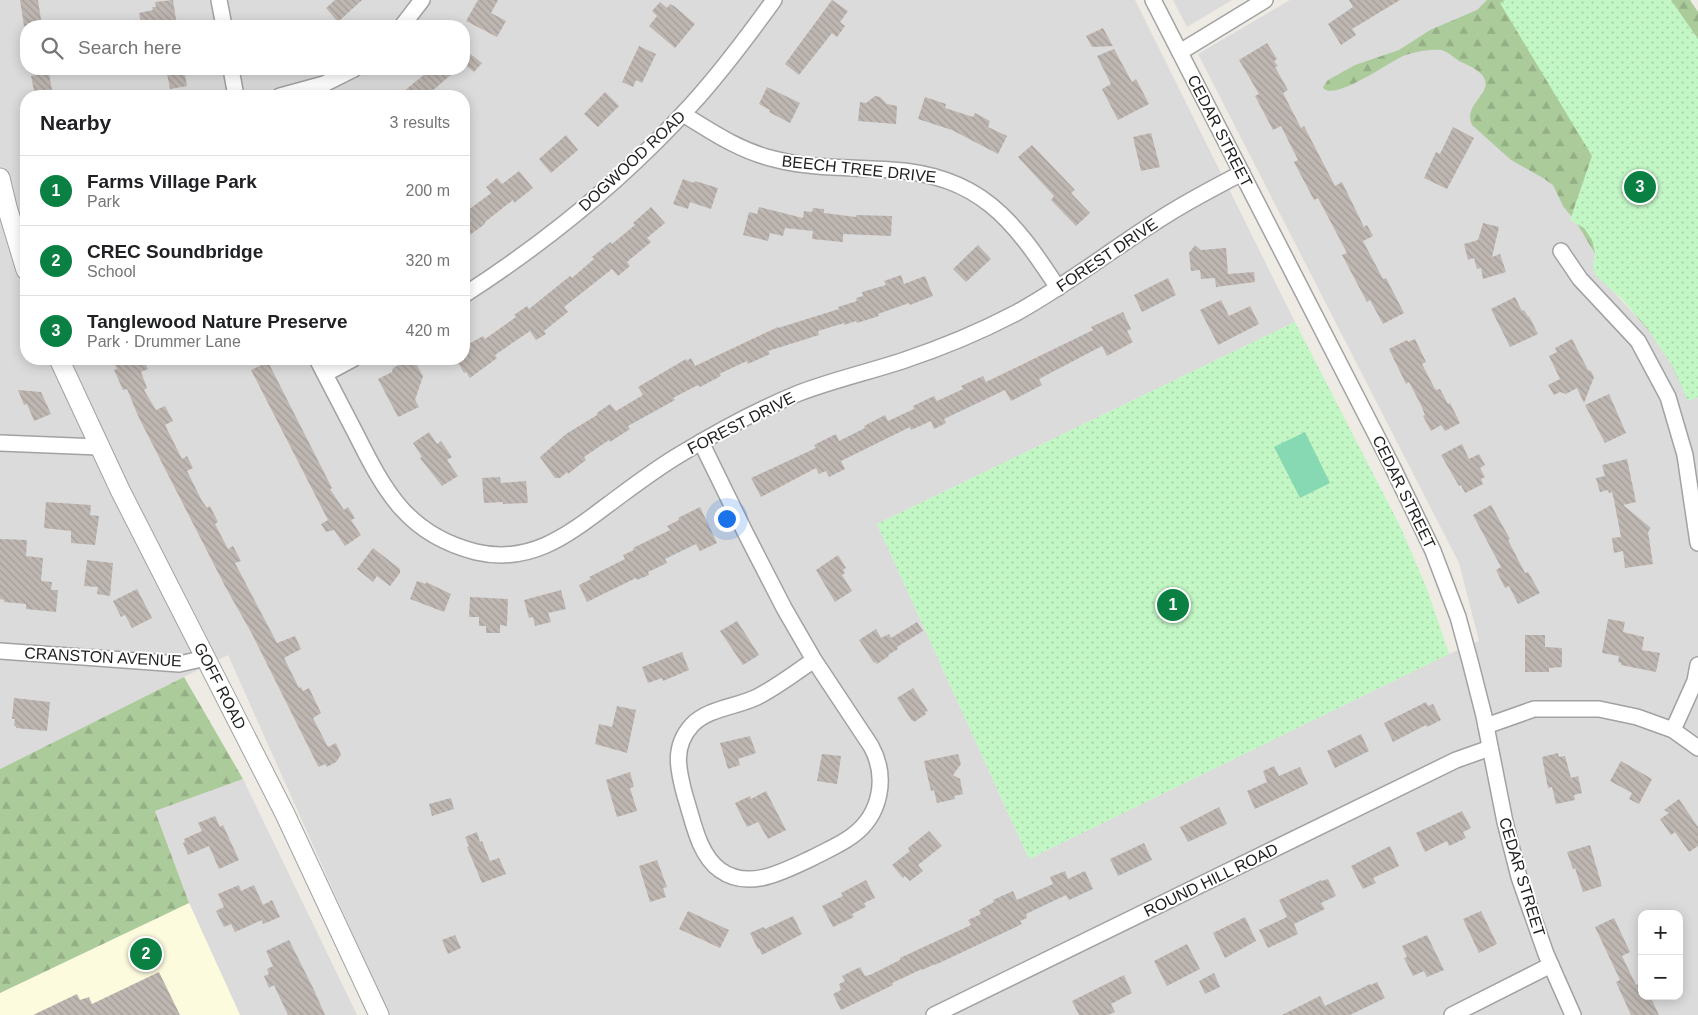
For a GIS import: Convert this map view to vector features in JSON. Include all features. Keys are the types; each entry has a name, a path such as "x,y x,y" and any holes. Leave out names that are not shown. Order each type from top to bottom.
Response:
{"street":[{"path":"220,0 223,20"},
{"path":"407,20 422,0"},
{"name":"DOGWOOD ROAD","path":"470,291 541,240 593,198 643,153 682,114 731,58 774,0"},
{"name":"CEDAR STREET","path":"1153,0 1424,531 1461,627 1486,726 1504,822 1530,913 1573,1015"},
{"path":"1180,52 1265,0"},
{"path":"232,75 235,90"},
{"path":"302,90 324,84 342,75"},
{"name":"BEECH TREE DRIVE","path":"682,114 745,150 776,160 826,166 914,172 936,176 956,184 986,202 1010,223 1034,252 1058,288"},
{"name":"FOREST DRIVE","path":"320,365 374,472 399,507 425,530 461,547 486,553 519,553 553,543 650,474 749,416 800,393 923,353 970,335 1014,314 1058,288 1166,215 1242,173"},
{"path":"0,178 20,251"},
{"path":"1561,251 1580,279 1638,340 1668,397 1686,455 1698,543"},
{"name":"GOFF ROAD","path":"62,365 99,447 149,548 281,807 379,1015"},
{"path":"325,374 342,365"},
{"path":"0,442 99,447"},
{"path":"702,442 760,564 814,660 867,739 876,757 881,774 877,805 867,821 853,836 815,856 762,878 747,880 733,877 722,872 713,864 704,851 699,839 678,770 677,758 681,742 690,727 700,718 761,695 814,660"},
{"name":"CRANSTON AVENUE","path":"0,651 178,664 206,658"},
{"path":"1673,730 1695,681 1698,665"},
{"path":"1486,726 1534,710 1599,709 1638,717 1673,730 1698,748"},
{"name":"ROUND HILL ROAD","path":"934,1015 1456,760 1490,748"},
{"path":"1452,1015 1551,965"}],"shaded area":[{"path":"0,0 1135,0 1295,322 877,524 1029,859 1479,641 1459,563 1198,54 1290,0 1505,0 1593,156 1570,220 1584,228 1595,253 1593,267 1648,329 1673,367 1688,400 1698,397 1698,1015 389,1015 228,655 0,769"},
{"path":"1173,0 1232,0 1187,27"},
{"path":"243,779 357,1015 240,1015 189,903 155,811"},
{"path":"189,903 240,1015 0,1015 0,993"}],"green space":[{"path":"1487,0 1690,0 1698,12 1698,390 1686,391 1682,387 1664,348 1637,317 1576,222 1563,206 1553,185 1511,160 1472,125 1470,118 1473,106 1486,85 1485,80 1478,71 1459,61 1449,53 1427,50 1403,56 1351,85 1331,91 1324,89 1323,87 1328,80 1355,65 1399,50 1430,30 1477,10"},
{"path":"1505,0 1671,0 1698,39 1698,397 1688,401 1673,367 1648,329 1621,298 1596,276 1593,267 1595,253 1592,240 1584,228 1570,220 1592,156 1500,3"},
{"path":"1295,322 1400,526 1427,589 1449,654 1029,859 877,524"},
{"path":"1305,432 1330,483 1300,498 1274,447"},
{"path":"184,677 243,779 155,811 189,903 0,993 0,769"}],"building":[{"path":"20,0 38,0 41,20 23,20"},
{"path":"173,0 176,20 140,20 139,13 153,10 152,7 156,7 155,2"},
{"path":"335,0 362,0 340,20 336,20 326,8"},
{"path":"478,0 498,0 491,13 506,21 497,37 470,23 470,20 467,20"},
{"path":"832,0 848,11 840,22 845,26 837,37 832,33 799,75 785,64"},
{"path":"1349,0 1400,0 1352,29 1356,35 1341,45 1328,24 1353,7"},
{"path":"660,2 667,8 670,4 674,6 695,24 675,48 649,26 657,16 652,11"},
{"path":"1103,28 1113,46 1092,47 1086,36"},
{"path":"1267,43 1277,59 1274,61 1278,66 1275,67 1288,90 1283,93 1301,128 1304,126 1335,186 1342,182 1364,227 1367,225 1373,236 1363,241 1383,279 1386,278 1404,313 1383,324 1370,300 1367,302 1342,255 1347,253 1318,198 1314,200 1294,162 1298,160 1281,126 1273,130 1255,96 1259,94 1239,60"},
{"path":"639,46 656,54 642,83 636,80 633,87 622,82"},
{"path":"1114,49 1132,82 1136,79 1149,104 1118,120 1102,89 1111,84 1097,56"},
{"path":"470,54 482,63 474,72 470,69"},
{"path":"49,75 52,90 34,90 31,76"},
{"path":"167,75 185,75 187,86 170,89"},
{"path":"424,75 451,75 433,90 405,90"},
{"path":"767,87 800,103 790,123 769,112 770,110 759,104"},
{"path":"605,92 619,106 598,127 584,114"},
{"path":"875,96 880,97 887,104 897,106 896,124 858,121 860,102 866,103"},
{"path":"925,97 946,104 945,108 973,117 975,113 990,121 988,127 1007,136 998,154 952,130 918,119"},
{"path":"1453,127 1474,138 1447,189 1424,178 1436,152 1440,154"},
{"path":"1151,133 1160,167 1141,171 1133,137"},
{"path":"566,135 578,150 551,173 539,159"},
{"path":"1032,145 1075,190 1071,193 1090,213 1076,226 1051,200 1054,196 1018,157"},
{"path":"519,171 533,188 514,203 513,200 470,235 470,209 491,193 486,187 497,178 502,184"},
{"path":"683,179 718,188 711,209 690,202 688,209 673,204"},
{"path":"651,207 665,223 647,238 651,242 627,262 630,266 618,276 612,269 564,307 568,312 544,331 546,334 536,340 530,331 495,355 497,358 470,378 466,372 464,373 459,365 470,365 470,343 483,336 485,339 516,317 514,315 527,306 529,309 570,276 572,278 594,259 592,257 610,242 612,244 635,225 633,223"},
{"path":"759,207 803,218 804,211 812,212 813,208 824,209 824,213 856,217 856,215 892,216 891,236 843,234 843,242 812,239 813,231 785,228 783,236 770,233 768,241 743,235 749,212 757,214"},
{"path":"1483,223 1499,227 1492,257 1500,254 1506,272 1483,279 1481,268 1477,269 1474,258 1468,260 1464,244 1478,240"},
{"path":"978,245 991,259 966,282 953,269"},
{"path":"1195,245 1201,250 1226,248 1228,274 1254,272 1255,282 1216,287 1215,278 1201,279 1200,270 1191,271 1189,253"},
{"path":"901,275 904,284 925,276 933,296 857,323 856,321 844,325 844,323 818,331 819,335 768,351 770,354 748,364 747,361 719,374 721,376 673,398 675,400 628,426 630,429 610,442 609,440 584,457 586,460 560,478 555,478 540,457 566,434 597,415 597,413 610,404 616,411 643,395 638,387 686,359 687,361 691,358 695,366 778,327 839,309 838,307 857,301 856,298 863,296 862,292 886,285 884,281"},
{"path":"1168,278 1176,295 1142,312 1134,295"},
{"path":"1515,297 1522,311 1524,310 1529,316 1538,334 1510,347 1491,309"},
{"path":"1221,300 1229,316 1250,306 1259,324 1218,345 1200,310"},
{"path":"1123,312 1131,329 1127,331 1133,342 1107,356 1102,346 1039,379 1042,385 1011,401 1005,390 944,419 946,423 934,429 931,421 911,430 910,427 841,461 845,469 829,477 826,471 819,474 816,468 761,497 751,478 816,448 814,445 836,434 839,441 885,415 888,421 914,409 913,406 934,396 937,401 963,389 961,386 983,376 986,382 1093,330 1091,327"},
{"path":"1415,339 1426,362 1422,364 1435,389 1440,389 1448,404 1450,403 1460,423 1445,431 1441,425 1431,431 1423,416 1425,415 1421,405 1409,382 1406,384 1389,349 1407,340 1408,342"},
{"path":"1572,339 1588,370 1591,371 1594,377 1584,403 1577,388 1566,394 1560,392 1554,395 1548,385 1560,379 1549,356 1557,352 1555,348"},
{"path":"115,365 146,365 148,369 141,372 147,388 144,390 156,410 165,406 173,421 165,425 182,459 187,456 193,468 187,471 202,501 207,508 210,506 218,522 215,524 228,549 233,546 241,561 235,563 277,643 295,636 301,649 284,658 299,688 301,687 303,691 309,688 321,713 313,718 328,747 336,743 341,755 336,762 327,767 325,764 318,766 252,634 226,588 139,418 127,389 123,390 114,370 117,369"},
{"path":"262,365 270,365 332,488 330,489 344,510 348,507 355,518 351,520 361,535 345,546 334,530 326,532 321,524 328,520 251,370"},
{"path":"399,365 417,365 423,376 415,400 419,407 398,417 378,379 392,372 393,368"},
{"path":"18,390 41,392 51,414 34,421 27,404 24,405"},
{"path":"1609,394 1626,433 1605,443 1585,405"},
{"path":"429,432 437,444 441,441 452,457 447,460 458,476 442,486 420,458 422,457 413,443"},
{"path":"1462,444 1469,459 1479,454 1485,465 1480,468 1485,477 1481,479 1483,484 1465,493 1441,455"},
{"path":"1627,459 1636,502 1623,505 1651,528 1648,532 1653,564 1625,568 1623,551 1614,553 1612,538 1621,537 1612,492 1609,493 1608,490 1600,492 1596,478 1605,476 1602,465"},
{"path":"500,477 501,483 526,481 528,503 484,503 482,478"},
{"path":"46,502 91,505 90,515 99,516 95,545 71,543 71,531 44,528"},
{"path":"1491,505 1510,539 1508,540 1525,573 1528,572 1540,593 1518,604 1509,586 1505,588 1496,570 1501,567 1473,515"},
{"path":"700,507 717,543 700,551 696,544 665,559 667,563 648,572 649,575 637,580 636,578 587,602 579,585 591,579 589,577 625,559 623,555 634,550 633,548 670,530 667,526"},
{"path":"0,539 27,540 26,556 43,558 41,581 52,582 51,590 58,590 56,612 26,609 26,604 4,602 4,600 0,599"},
{"path":"373,548 400,569 400,573 390,586 377,576 373,582 357,569"},
{"path":"838,555 846,568 843,570 845,573 842,575 852,591 835,602 816,570"},
{"path":"87,560 113,563 110,596 97,594 98,587 84,586"},
{"path":"417,581 426,584 426,582 451,594 444,612 410,599"},
{"path":"137,589 152,618 132,628 125,615 121,617 113,601"},
{"path":"561,590 566,609 548,613 551,622 535,626 533,617 529,618 524,600"},
{"path":"470,597 508,599 507,626 500,625 500,633 486,633 486,626 479,626 479,617 469,617"},
{"path":"1608,619 1625,622 1623,632 1644,637 1642,650 1660,653 1656,672 1621,665 1618,662 1619,656 1602,653"},
{"path":"737,621 759,655 743,665 720,631"},
{"path":"917,622 923,631 897,647 898,649 877,664 874,663 859,640 876,629 881,638 889,634 891,638"},
{"path":"1525,635 1545,635 1545,647 1562,648 1562,667 1549,668 1549,672 1525,672"},
{"path":"682,652 689,670 663,681 662,678 648,683 642,667"},
{"path":"913,688 928,711 914,722 897,698"},
{"path":"14,698 50,702 47,731 16,728 14,726 15,719 12,719"},
{"path":"1426,702 1428,706 1433,704 1441,720 1427,727 1426,725 1393,742 1384,723"},
{"path":"617,706 636,710 627,753 595,744 599,724 612,727"},
{"path":"1361,734 1369,751 1335,768 1327,751"},
{"path":"750,736 756,753 738,759 740,765 728,769 720,743"},
{"path":"1558,753 1559,757 1565,756 1571,778 1578,776 1582,793 1574,795 1575,800 1556,804 1552,787 1548,788 1542,757"},
{"path":"822,754 841,756 837,784 817,781"},
{"path":"958,754 961,764 953,775 960,779 963,794 954,796 955,799 937,803 934,790 931,791 924,761"},
{"path":"1621,761 1652,779 1639,804 1629,799 1632,793 1610,781"},
{"path":"1274,766 1279,776 1300,767 1308,784 1255,809 1247,791 1267,782 1263,771"},
{"path":"630,772 634,787 630,788 637,811 617,817 606,780"},
{"path":"766,791 786,830 768,839 758,822 747,827 735,803 750,796 751,799"},
{"path":"451,798 454,809 432,816 429,804"},
{"path":"1679,799 1698,827 1698,846 1689,852 1675,832 1671,835 1660,819 1669,813 1664,810"},
{"path":"1219,807 1227,824 1188,842 1180,827"},
{"path":"1462,811 1471,828 1463,832 1466,838 1449,846 1447,841 1425,852 1416,833"},
{"path":"215,816 220,827 223,825 239,860 219,869 209,846 188,855 183,843 185,842 184,839 202,831 198,823"},
{"path":"929,831 942,846 918,865 923,871 910,881 905,876 903,878 892,865 910,851 908,848"},
{"path":"477,832 490,861 499,858 506,874 482,883 467,847 469,846 465,837"},
{"path":"1144,843 1152,860 1118,876 1110,859"},
{"path":"1590,845 1602,886 1583,892 1567,852"},
{"path":"1390,846 1399,866 1373,878 1376,883 1363,889 1351,866"},
{"path":"657,860 667,887 663,888 666,897 650,902 639,866"},
{"path":"1065,871 1068,879 1085,871 1093,889 1069,900 1066,895 1026,914 1027,918 1020,921 1022,924 892,983 893,985 841,1010 833,994 841,990 839,984 845,981 842,976 860,967 865,976 870,975 900,960 900,958 971,925 968,920 981,914 979,910 994,902 993,900 1013,891 1017,900 1053,884 1050,877"},
{"path":"1328,879 1336,896 1321,903 1325,909 1294,924 1298,934 1268,948 1259,930 1287,917 1279,900 1321,880"},
{"path":"866,880 875,898 864,903 866,907 852,914 854,917 833,927 822,906 843,896 841,893"},
{"path":"239,885 241,891 254,885 263,905 272,900 280,917 263,924 262,920 235,932 231,924 224,927 216,911 224,907 218,894"},
{"path":"688,911 729,930 720,948 679,929"},
{"path":"1481,911 1497,944 1479,953 1463,919"},
{"path":"793,916 802,934 762,955 750,933 763,927 765,929"},
{"path":"1245,917 1256,941 1225,958 1213,933"},
{"path":"1614,918 1630,952 1622,956 1636,985 1638,984 1638,1000 1652,1000 1659,1015 1631,1015 1616,982 1620,980 1595,927"},
{"path":"455,935 461,948 448,954 442,940"},
{"path":"1427,935 1444,970 1427,977 1424,971 1413,976 1404,958 1407,957 1402,946"},
{"path":"289,940 325,1015 288,1015 274,985 269,988 264,976 269,974 267,969 273,966 266,951"},
{"path":"1187,944 1200,969 1167,986 1154,961"},
{"path":"159,972 180,1015 33,1015 77,994 80,1000 89,997 92,1004"},
{"path":"1214,973 1220,987 1205,994 1199,981"},
{"path":"1124,975 1132,993 1111,1004 1115,1012 1108,1015 1079,1015 1072,1001"},
{"path":"1377,982 1385,998 1350,1015 1282,1015 1320,996 1325,1006"}],"place":[{"name":"Tanglewood Nature Preserve","path":"1640,187"},
{"name":"Farms Village Park","path":"1173,605"},
{"name":"CREC Soundbridge","path":"146,954"}]}
